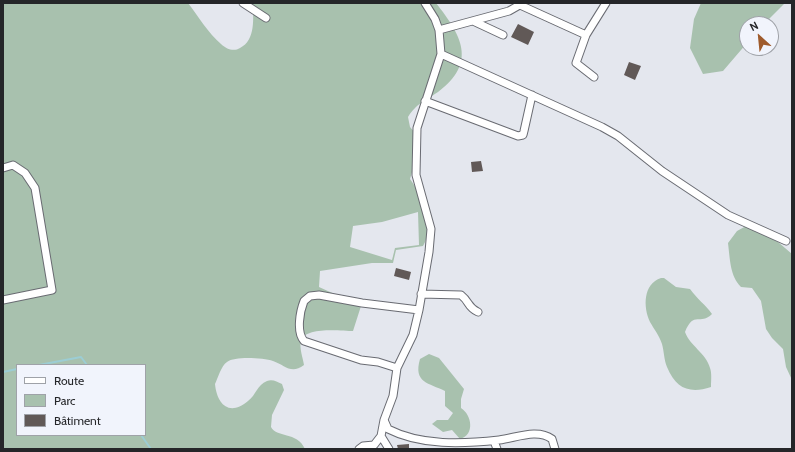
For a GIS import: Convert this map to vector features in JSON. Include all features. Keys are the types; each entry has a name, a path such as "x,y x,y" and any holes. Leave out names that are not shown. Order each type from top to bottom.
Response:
{"street":[{"path":"243,3 266,18"},
{"path":"359,449 363,446 374,445 381,436 384,420 393,396 397,368 413,335 422,294 431,229 417,181 416,167 418,156 418,122 441,54 439,30 435,19 425,3"},
{"path":"594,77 576,63 586,35 606,3"},
{"path":"439,30 509,11 522,4 586,35"},
{"path":"473,21 503,35"},
{"path":"441,54 602,127 618,136 662,171 728,215 786,241"},
{"path":"425,101 518,136 523,135 532,95"},
{"path":"3,168 13,165 25,173 35,188 52,290 3,300"},
{"path":"422,294 462,296 466,299 471,309 478,312"},
{"path":"397,368 378,362 361,360 304,341 301,335 300,321 304,301 310,296 319,295 362,303 419,310"},
{"path":"384,420 388,429 399,434 442,446 541,434 552,439 555,449"},
{"path":"381,436 389,449"},
{"path":"494,440 497,449"}],"green space":[{"path":"3,3 188,3 216,40 225,47 233,50 240,48 249,40 253,22 253,3 436,3 445,15 458,37 462,59 458,70 450,81 438,92 418,105 408,117 410,127 416,134 415,162 410,179 423,203 428,220 427,238 423,246 396,250 393,263 372,263 320,271 319,287 361,306 353,331 324,330 309,333 304,336 300,347 304,365 295,369 263,359 242,358 231,360 223,366 215,384 218,397 221,402 225,406 235,408 248,401 261,385 267,381 269,380 282,384 284,390 272,415 271,427 277,433 297,440 305,449 3,449","holes":["418,212 419,245 395,248 392,260 350,247 353,226 382,222"]},
{"path":"701,3 785,3 772,16 739,16 739,52 723,71 703,74 690,48 694,19"},
{"path":"748,225 778,242 792,254 792,380 786,367 783,349 772,338 766,329 761,301 752,288 741,287 737,283 733,272 728,243 737,231"},
{"path":"664,278 676,287 690,289 712,314 704,319 694,320 691,322 685,332 687,337 708,363 711,372 711,387 697,390 684,388 679,385 667,367 662,344 650,322 646,310 646,297 648,291 655,281"},
{"path":"429,354 439,358 464,389 461,399 461,408 468,415 470,429 465,437 460,439 452,430 443,432 432,424 437,420 448,420 453,413 445,406 445,391 428,384 421,378 418,367 420,359"}],"building":[{"path":"518,24 534,32 528,45 511,37"},
{"path":"629,62 641,66 635,80 624,75"},
{"path":"481,161 483,171 472,172 471,162"},
{"path":"396,268 411,272 409,280 394,276"},
{"path":"409,444 409,449 398,449 397,445"}],"waterway":[{"path":"44,364 81,357 86,364"},
{"path":"3,372 16,369"},
{"path":"142,436 151,449"}]}
